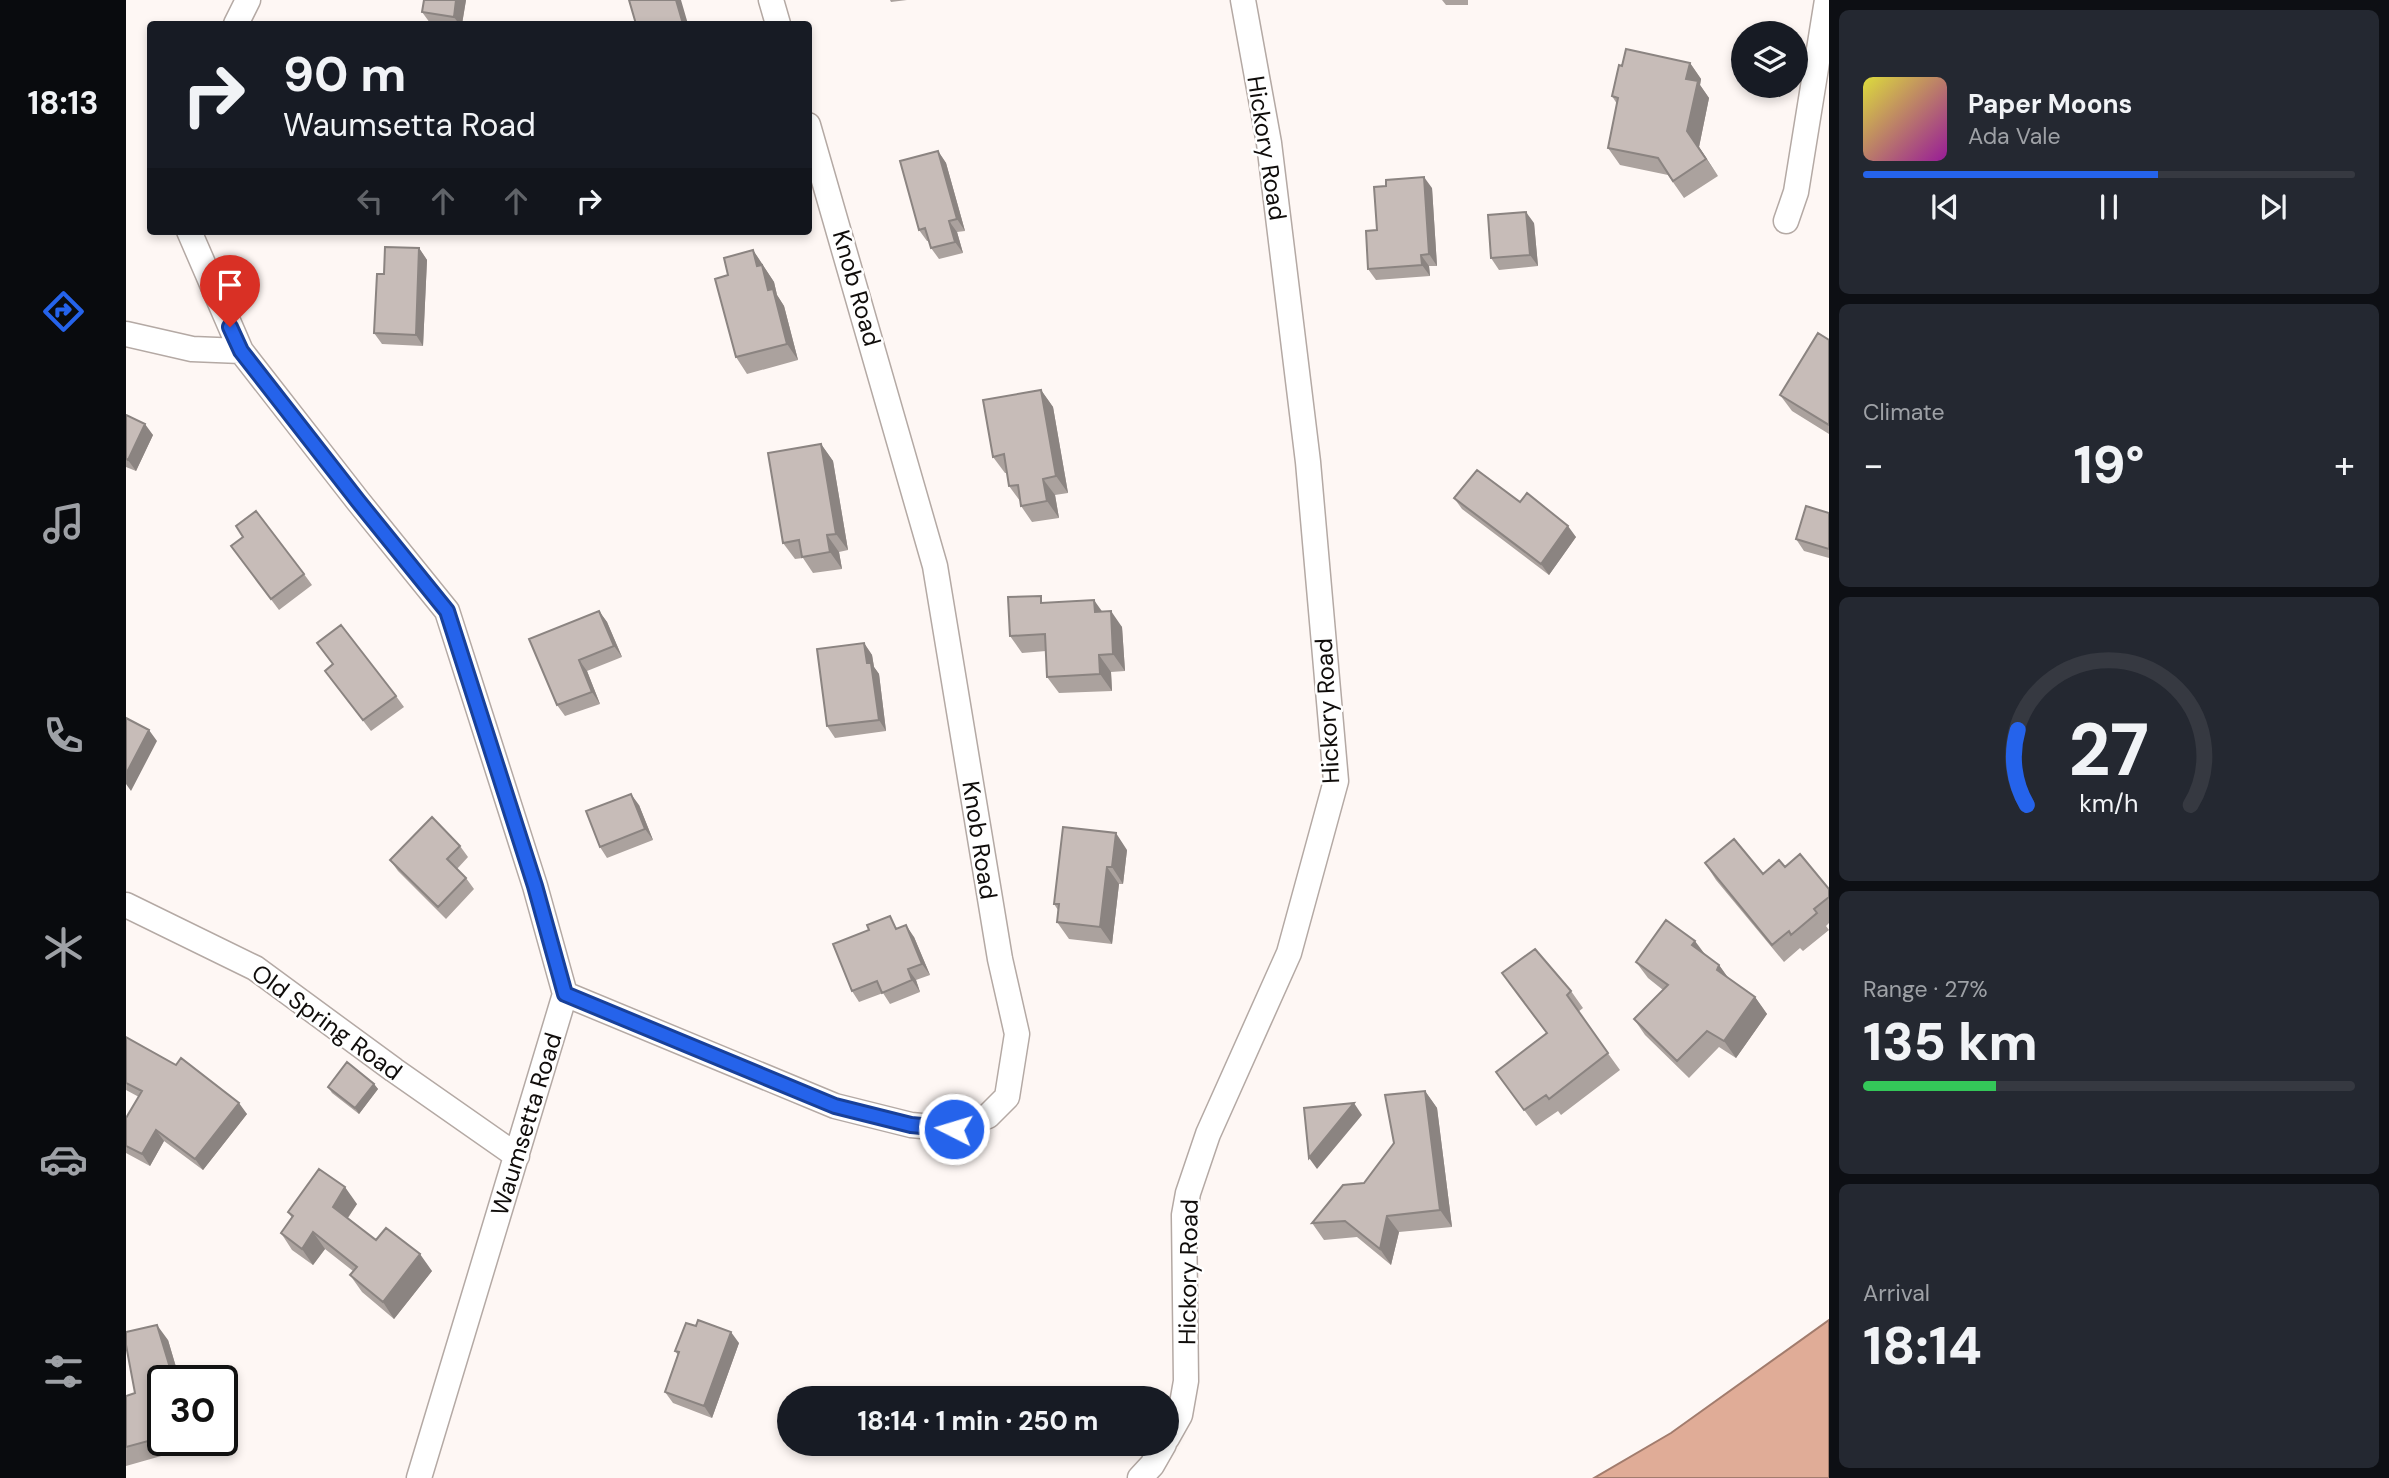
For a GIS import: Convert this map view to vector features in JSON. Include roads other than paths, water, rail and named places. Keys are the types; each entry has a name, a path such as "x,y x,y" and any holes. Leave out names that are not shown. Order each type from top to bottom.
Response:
{"street":[{"path":"238,21 248,0"},
{"path":"771,0 777,21"},
{"name":"Hickory Road","path":"1179,1417 1186,1381 1184,1216 1188,1193 1208,1134 1289,953 1336,782 1308,462 1269,143 1243,0"},
{"path":"1786,221 1796,192 1827,0"},
{"name":"Knob Road","path":"565,994 835,1106 911,1125 954,1129 988,1116 1007,1097 1017,1034 1000,959 935,566 812,139"},
{"path":"191,235 241,351 447,611 535,886 565,994"},
{"path":"126,334 192,349 241,351"},
{"name":"Old Spring Road","path":"126,905 254,968 517,1156"},
{"name":"Waumsetta Road","path":"419,1478 565,994"},
{"path":"1140,1478 1157,1456"}]}
